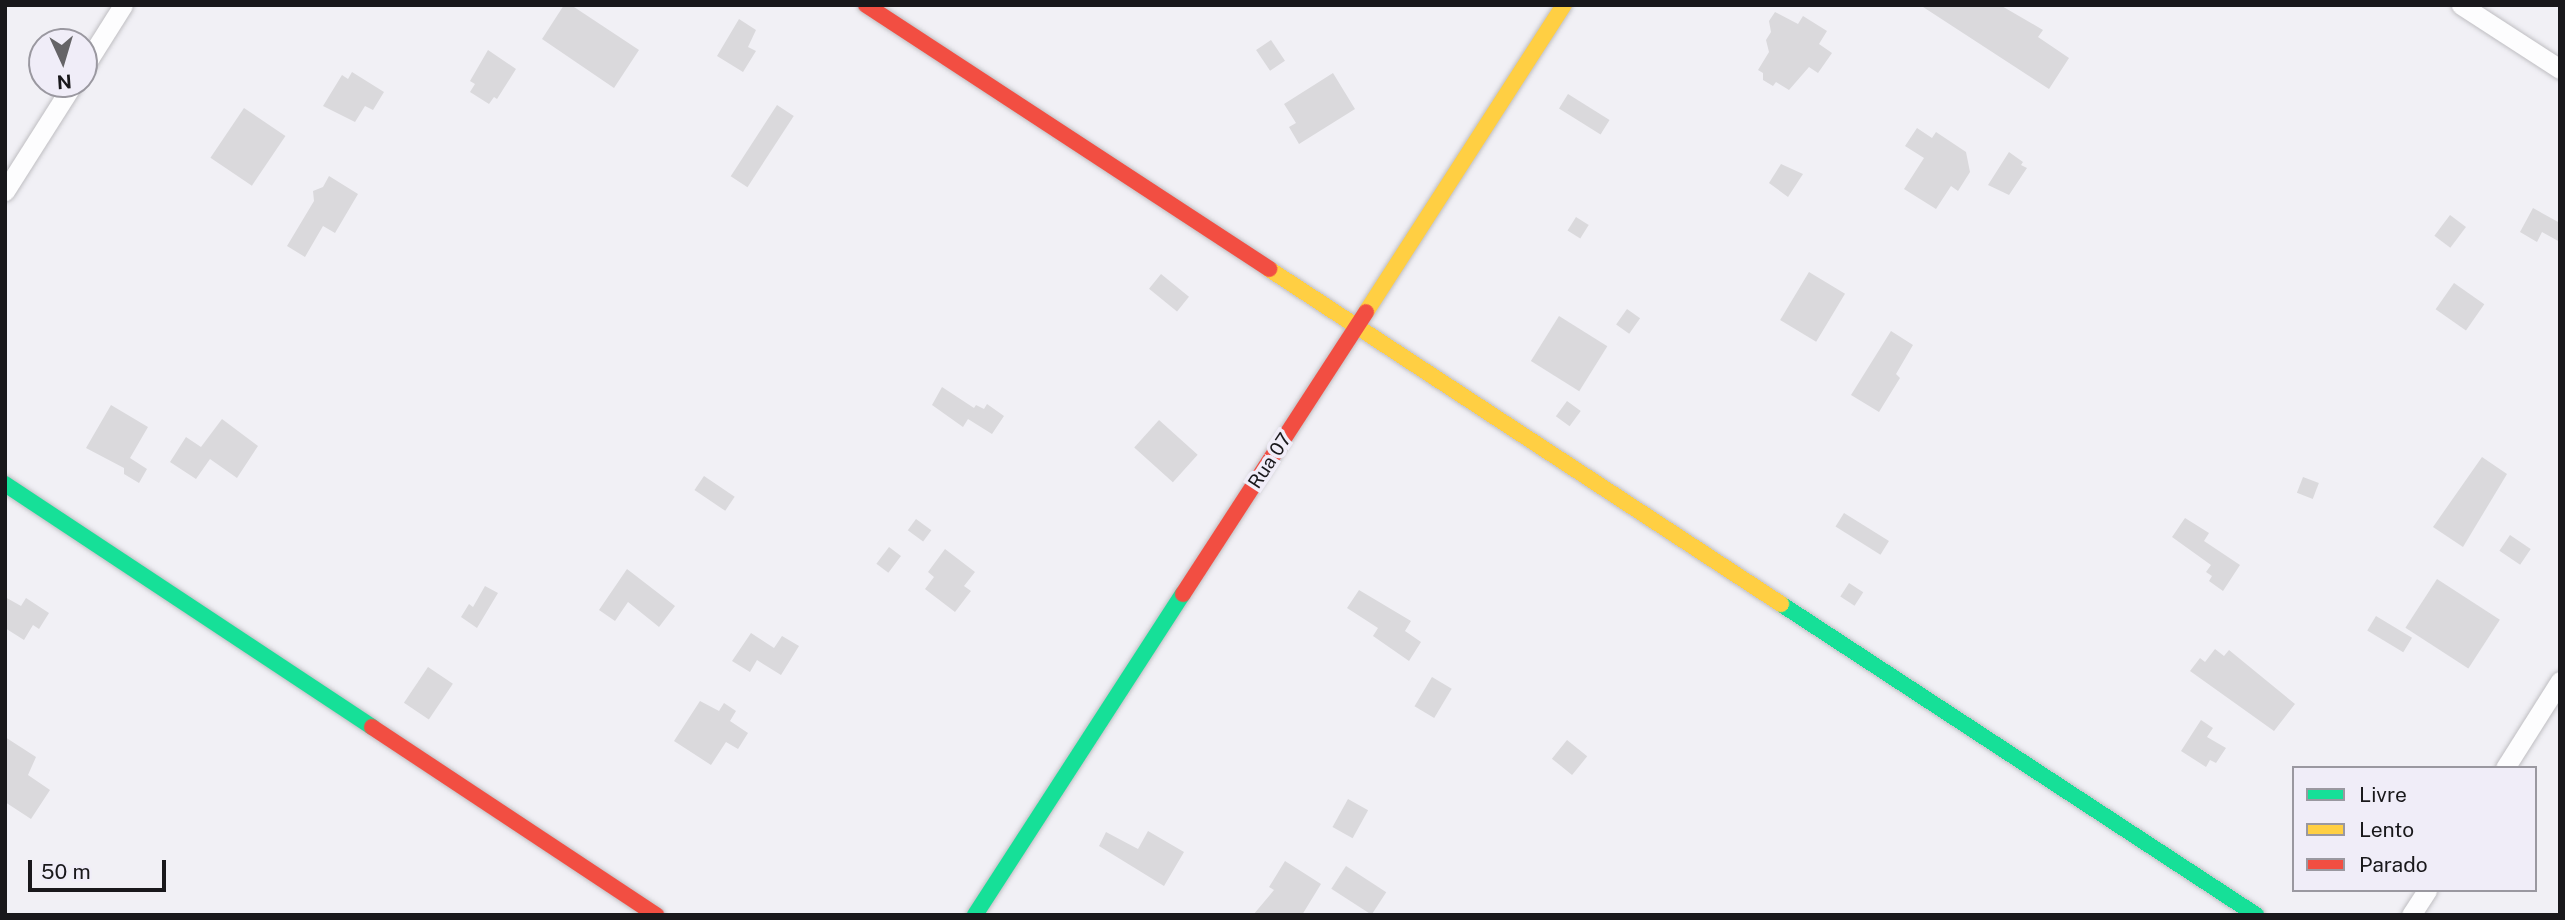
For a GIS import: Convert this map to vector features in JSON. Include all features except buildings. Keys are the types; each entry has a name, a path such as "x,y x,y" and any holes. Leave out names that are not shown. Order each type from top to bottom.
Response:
{"street":[{"path":"98,45 123,5"},
{"path":"866,5 2256,915"},
{"name":"Rua 07","path":"975,915 1564,5"},
{"path":"2461,5 2560,69"},
{"path":"5,191 64,98"},
{"path":"5,484 656,915"},
{"path":"2505,766 2560,681"},
{"path":"2411,915 2426,892"}],"traffic: fast":[{"path":"5,484 372,727"},
{"path":"975,915 1183,594"},
{"path":"1781,604 2256,915"}],"traffic: slow":[{"path":"1366,312 1564,5"},
{"path":"1269,269 1781,604"}],"traffic: jam":[{"path":"866,5 1269,269"},
{"path":"1183,594 1366,312"},
{"path":"372,727 656,915"}]}
